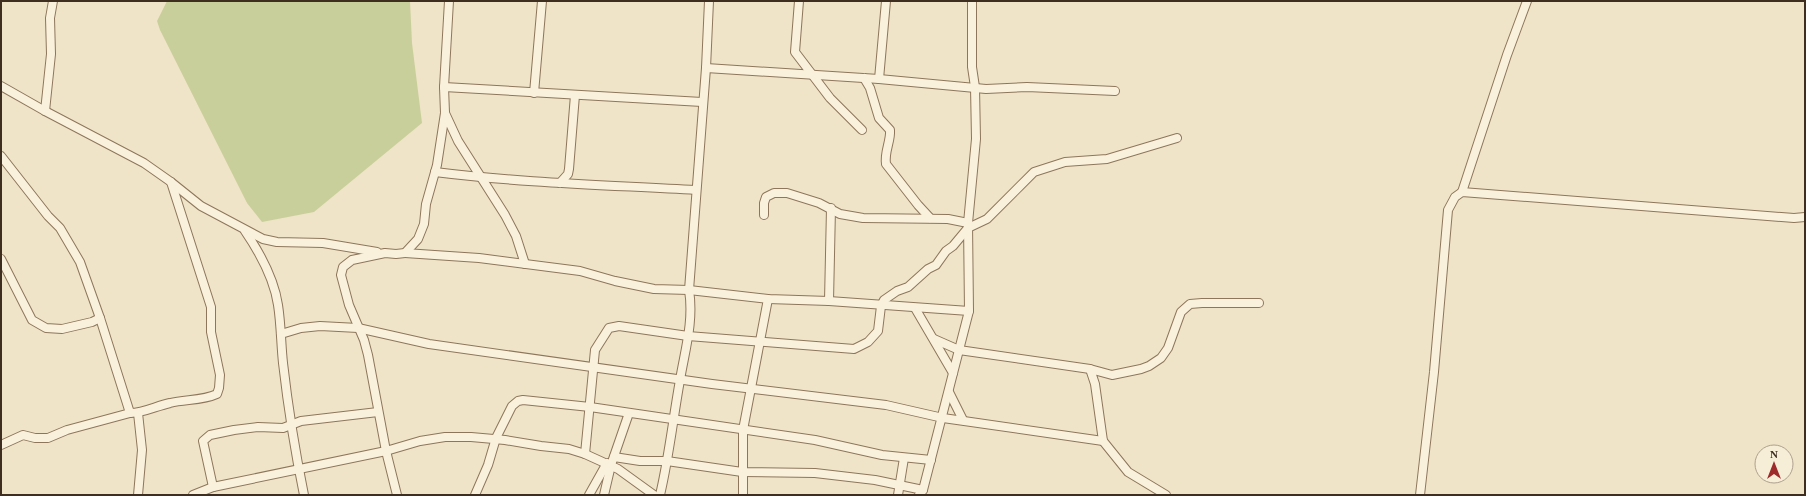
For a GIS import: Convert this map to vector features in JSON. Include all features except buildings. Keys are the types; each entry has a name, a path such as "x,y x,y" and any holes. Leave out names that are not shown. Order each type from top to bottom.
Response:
{"street":[{"path":"45,111 51,54 50,18 53,1"},
{"path":"404,253 418,239 424,224 426,204 435,172 445,113 444,87 449,1"},
{"path":"534,93 542,1"},
{"path":"660,495 688,336 691,305 689,290 702,102 706,68 709,1"},
{"path":"798,1 795,52 830,98 862,130"},
{"path":"879,78 886,1"},
{"path":"192,495 213,487 386,452 420,441 445,436 496,438 569,449 611,462 667,461 742,472 815,473 875,480 900,484 921,492 943,418 948,392 969,311 968,226 975,161 975,88 972,67 972,1"},
{"path":"1420,495 1434,372 1448,210 1455,197 1462,192 1507,55 1527,1"},
{"path":"706,68 879,78 986,89 1027,87 1115,91"},
{"path":"864,78 870,88 879,118 890,130 885,158 886,164 930,218"},
{"path":"1,86 144,163 202,206 263,239 277,242 323,243 396,254 404,253 479,258 580,271 615,281 654,289 689,290 768,299 829,301 881,306 969,311"},
{"path":"444,87 702,102"},
{"path":"560,183 565,179 570,169 575,95"},
{"path":"445,113 458,141 508,220 516,236 525,264"},
{"path":"585,454 595,350 609,328 619,326 688,336 759,343 854,349 868,342 878,331 881,306 884,300 897,290 908,287 928,269 936,265 968,226 987,219 1034,172 1065,162 1107,159 1178,138"},
{"path":"1,156 48,216 60,228 80,262 134,413 142,450 138,495"},
{"path":"435,172 481,178 696,190"},
{"path":"1,445 23,435 35,438 48,438 67,430 171,402 210,397 217,394 220,375 211,332 211,307 171,182"},
{"path":"1462,192 1805,218"},
{"path":"764,215 764,203 766,197 774,193 787,193 831,208 840,214 863,218 930,218 960,220 968,226"},
{"path":"829,301 831,208"},
{"path":"245,230 258,250 273,284 278,305 291,424 304,495"},
{"path":"385,253 352,260 343,267 341,275 343,286 358,328 364,340 368,355 386,452 397,495"},
{"path":"1,259 32,320 46,328 62,329 92,322 100,318"},
{"path":"742,495 743,430 768,299"},
{"path":"934,339 959,350 1090,369 1112,375 1141,369 1149,366 1161,358 1168,348 1181,312 1190,304 1259,304"},
{"path":"915,308 953,373"},
{"path":"281,334 300,328 320,326 358,328 429,344 680,379 886,405 943,418 1103,441"},
{"path":"1090,369 1095,384 1103,441 1128,472 1166,495"},
{"path":"948,392 963,420"},
{"path":"475,495 488,466 496,438 512,406 518,401 523,400 629,413 815,440 882,455 931,460"},
{"path":"213,487 203,442 205,438 210,435 258,427 283,428 301,421 378,412"},
{"path":"604,495 611,462 629,413"},
{"path":"898,495 904,458"},
{"path":"589,495 611,462"},
{"path":"611,462 654,495"}],"green space":[{"path":"167,1 410,1 412,43 422,123 314,212 262,222 247,203 160,30 157,21"}]}
